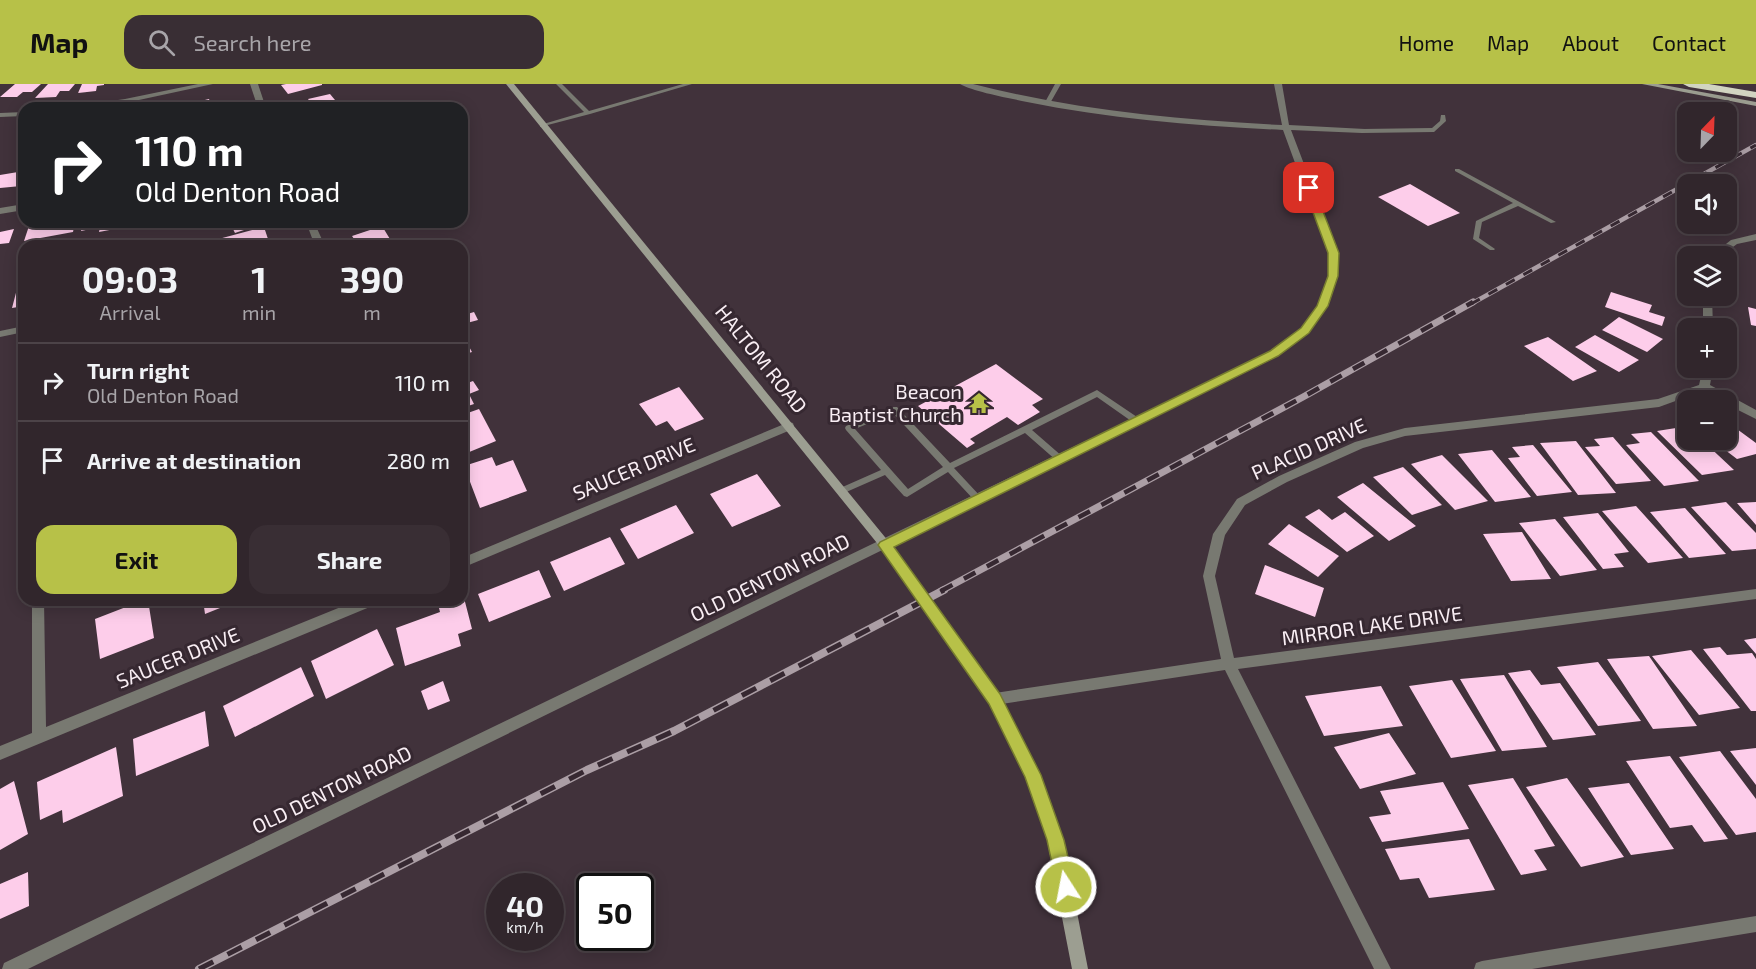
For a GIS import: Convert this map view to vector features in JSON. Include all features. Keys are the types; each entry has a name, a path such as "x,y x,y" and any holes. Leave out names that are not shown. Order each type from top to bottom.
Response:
{"highway":[{"path":"1689,84 1756,95"}],"main road":[{"name":"HALTOM ROAD","path":"510,84 885,545 994,699 1033,775 1055,840 1080,969"},
{"path":"1646,84 1756,104"}],"street":[{"path":"118,102 209,84"},
{"path":"254,84 260,102"},
{"path":"964,84 1047,104 1164,121 1362,131"},
{"name":"OLD DENTON ROAD","path":"10,969 1274,354 1305,330 1323,306 1333,276 1333,253 1286,128 1278,84"},
{"path":"0,115 18,114"},
{"path":"0,211 18,208"},
{"path":"1729,246 1734,242 1756,237"},
{"path":"0,333 18,330"},
{"path":"1706,378 1704,387 1756,415"},
{"name":"PLACID DRIVE","path":"1383,969 1229,664 1209,576 1219,534 1241,502 1283,479 1359,445 1405,432 1659,402 1704,387"},
{"name":"SAUCER DRIVE","path":"468,560 789,426"},
{"name":"MIRROR LAKE DRIVE","path":"994,699 1229,664 1756,594"},
{"path":"38,606 39,736"},
{"name":"SAUCER DRIVE","path":"0,753 357,606"},
{"path":"1482,969 1756,924"}],"lane":[{"path":"559,84 588,113"},
{"path":"660,84 676,88"},
{"path":"542,126 689,84"},
{"path":"1047,104 1058,84"},
{"path":"1362,131 1434,130 1443,121 1443,116"},
{"path":"1457,170 1553,222"},
{"path":"1492,249 1476,239 1479,222 1518,203"},
{"path":"978,499 949,467 894,409 849,428 907,494 949,467 1097,393 1137,421"},
{"path":"1026,429 1060,459"},
{"path":"841,491 886,471"}],"building":[{"path":"15,84 41,84 32,92 23,92 17,97 0,97"},
{"path":"48,84 75,84 69,91 60,91 56,97 35,98"},
{"path":"82,84 104,85 97,86 96,91 78,93"},
{"path":"281,85 322,85 288,94"},
{"path":"330,94 337,102 310,102 308,99"},
{"path":"18,172 18,186 0,188 0,175"},
{"path":"1410,184 1460,213 1428,226 1378,197"},
{"path":"28,228 74,228 73,232 24,240"},
{"path":"100,228 120,228 99,232"},
{"path":"232,228 250,228 235,233"},
{"path":"264,228 268,240 215,240"},
{"path":"383,228 391,240 355,240 352,236"},
{"path":"14,229 9,243 0,244 0,232"},
{"path":"17,289 18,307 12,308"},
{"path":"1611,292 1652,305 1649,312 1665,317 1662,326 1605,307"},
{"path":"1748,307 1756,309 1756,326 1751,325"},
{"path":"474,312 478,320 468,323 468,314"},
{"path":"1619,317 1663,339 1647,352 1602,330"},
{"path":"1595,335 1639,360 1619,372 1575,347"},
{"path":"1548,337 1597,371 1573,381 1524,346"},
{"path":"996,364 1043,399 1032,405 1040,412 1018,425 1007,417 970,439 975,443 967,448 918,406"},
{"path":"473,381 479,390 469,394 474,404 468,406 468,383"},
{"path":"679,387 704,419 675,431 667,421 656,426 639,404"},
{"path":"479,409 496,441 468,453 468,413"},
{"path":"1676,428 1677,450 1713,450 1734,470 1702,475 1657,431"},
{"path":"1737,429 1756,443 1756,454 1737,459 1725,450 1737,450"},
{"path":"1651,432 1699,481 1664,486 1626,445 1640,443 1631,434"},
{"path":"1613,437 1651,481 1616,484 1585,447 1600,446 1594,439"},
{"path":"1576,441 1616,493 1578,495 1540,443"},
{"path":"1533,445 1572,492 1537,496 1508,458 1520,457 1512,447"},
{"path":"1492,450 1531,497 1495,502 1458,454"},
{"path":"1442,455 1488,501 1455,510 1411,464"},
{"path":"492,457 496,466 513,460 527,491 480,508 468,476 468,465"},
{"path":"1403,467 1442,505 1412,515 1373,477"},
{"path":"757,474 781,506 732,527 710,494"},
{"path":"1363,483 1416,526 1389,541 1337,497"},
{"path":"1726,502 1756,533 1756,549 1732,551 1691,507"},
{"path":"1756,502 1756,525 1737,503"},
{"path":"676,505 694,533 638,559 620,529"},
{"path":"1636,506 1683,558 1648,563 1602,511"},
{"path":"1685,508 1726,554 1689,558 1650,512"},
{"path":"1319,509 1332,520 1345,512 1374,536 1347,552 1305,517"},
{"path":"1598,513 1629,552 1614,554 1624,567 1603,569 1563,517"},
{"path":"1555,519 1597,570 1560,576 1519,523"},
{"path":"1289,524 1339,556 1318,577 1268,544"},
{"path":"1522,532 1551,579 1511,581 1483,534"},
{"path":"610,537 625,564 564,591 550,562"},
{"path":"1265,565 1324,588 1315,617 1255,594"},
{"path":"539,570 551,597 489,622 478,594"},
{"path":"129,606 149,606 154,638 100,659 95,619"},
{"path":"204,606 225,606 205,614"},
{"path":"438,606 466,606 472,629 458,634 461,646 405,666 396,628 440,612"},
{"path":"377,629 394,665 326,699 311,661"},
{"path":"1756,638 1756,654 1744,640"},
{"path":"1720,647 1727,655 1752,653 1756,659 1756,711 1751,711 1703,649"},
{"path":"1691,650 1740,708 1699,715 1652,656"},
{"path":"1649,656 1697,726 1653,729 1607,659"},
{"path":"1598,662 1641,721 1598,726 1557,667"},
{"path":"301,667 314,696 235,737 223,706"},
{"path":"1530,670 1541,685 1560,683 1596,735 1553,740 1508,673"},
{"path":"1504,675 1547,747 1502,751 1460,679"},
{"path":"1452,680 1496,751 1451,758 1409,686"},
{"path":"443,681 450,701 428,710 421,691"},
{"path":"1381,686 1403,726 1324,736 1305,696"},
{"path":"205,711 209,746 136,776 133,739"},
{"path":"1389,733 1416,774 1360,789 1334,747"},
{"path":"116,747 123,796 63,823 62,810 40,820 37,782"},
{"path":"1756,748 1756,785 1730,751"},
{"path":"1720,751 1756,799 1756,832 1736,835 1679,757"},
{"path":"1670,756 1728,839 1704,842 1692,825 1670,828 1626,761"},
{"path":"1513,778 1555,846 1534,850 1547,870 1521,875 1468,785"},
{"path":"1567,778 1624,857 1581,867 1526,787"},
{"path":"14,781 28,834 0,850 0,789"},
{"path":"1443,782 1469,829 1382,842 1369,817 1391,814 1380,791"},
{"path":"1629,783 1674,849 1631,855 1588,788"},
{"path":"1469,839 1495,890 1429,898 1419,878 1400,880 1385,849"},
{"path":"28,872 29,906 0,919 0,884"}],"railway":[{"path":"1471,304 1756,145"},
{"path":"941,591 1303,397 1473,302"},
{"path":"199,969 587,770 674,731 944,590"}],"place":[{"name":"Beacon Baptist Church","path":"979,403"}],"route":[{"path":"1066,887 1055,840 1033,775 994,699 885,545 1274,354 1305,330 1323,306 1333,276 1333,253 1309,188"}]}
